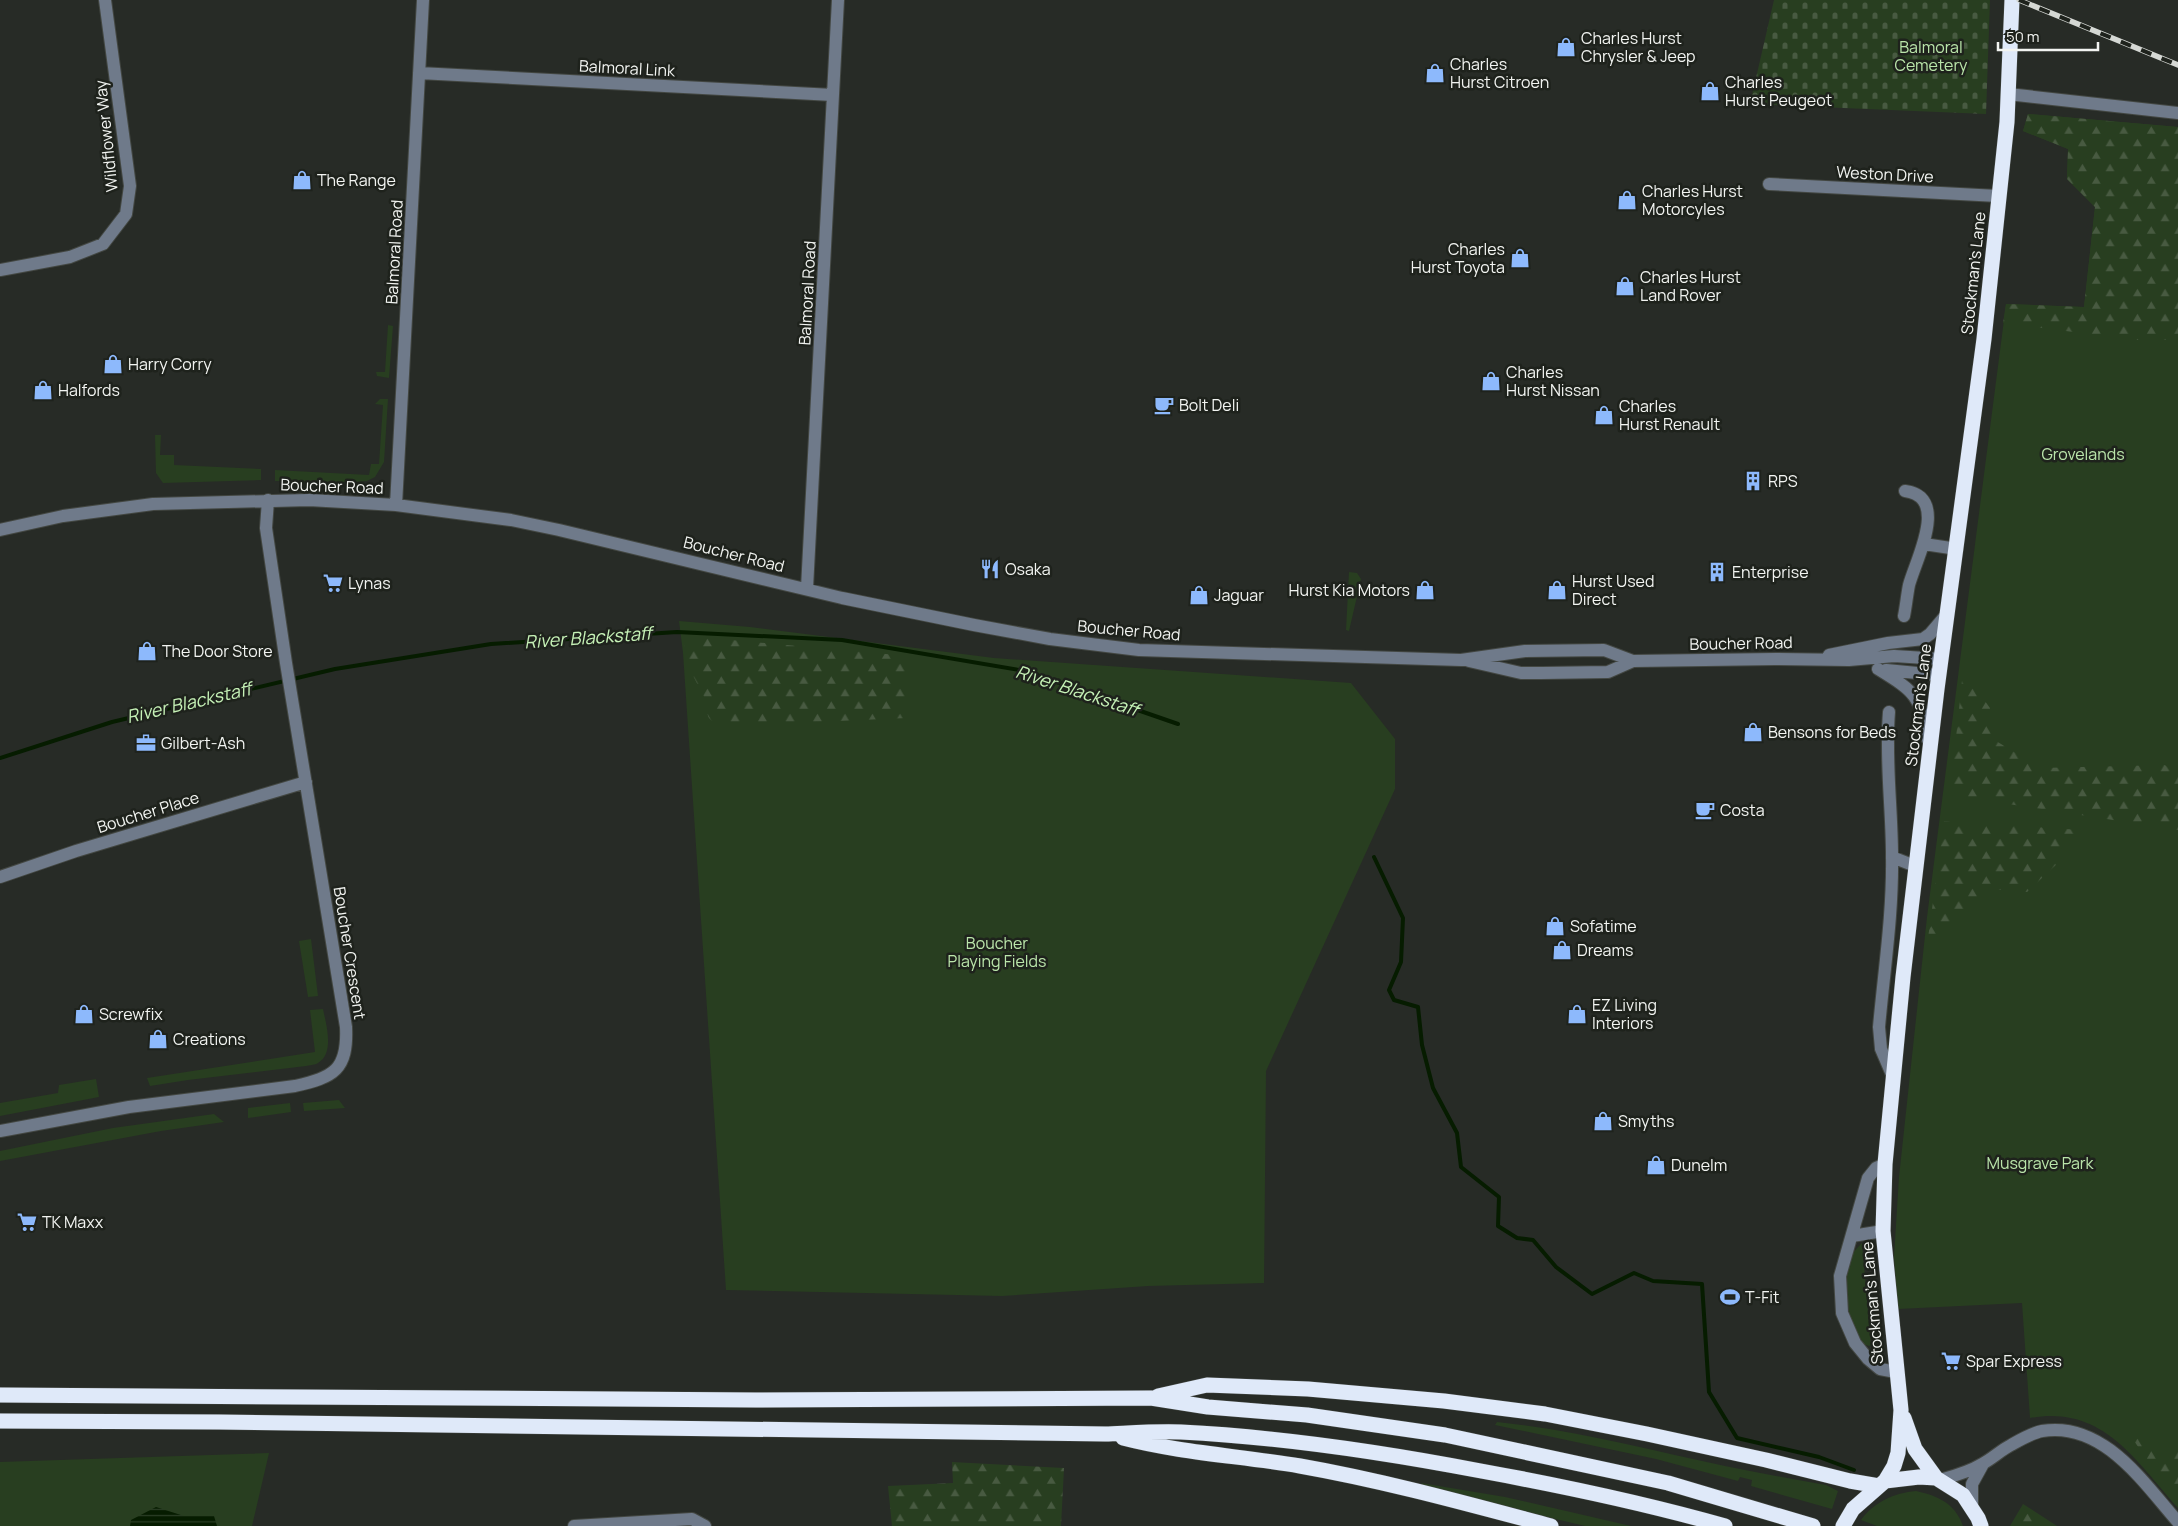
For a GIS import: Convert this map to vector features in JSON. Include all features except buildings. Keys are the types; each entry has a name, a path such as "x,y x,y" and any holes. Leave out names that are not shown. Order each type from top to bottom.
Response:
{"highway":[{"name":"Stockman's Lane","path":"1882,1483 1894,1466 1898,1452 1901,1410 1883,1230 1884,1164 1915,866 1938,675 1984,339 2007,122 2012,0"},
{"path":"1151,1398 1207,1385 1308,1389 1444,1400 1545,1414 1766,1460 1850,1481 1882,1483 1913,1477 1938,1479 1963,1495 1980,1519"},
{"path":"0,1395 746,1400 1151,1398 1208,1407 1307,1415 1445,1435 1668,1483 1813,1526"},
{"name":"Stockman's Lane","path":"1901,1410 1915,1449 1938,1479"},
{"path":"0,1421 1105,1434 1179,1432 1284,1440 1422,1460 1576,1488 1658,1507 1725,1526"},
{"path":"1105,1434 1160,1448 1302,1467 1378,1483 1552,1526"},
{"path":"1843,1526 1853,1510 1882,1483"}],"street":[{"name":"Wildflower Way","path":"0,270 70,257 103,244 126,214 130,186 104,0"},
{"name":"Balmoral Road","path":"396,505 423,0"},
{"name":"Balmoral Road","path":"806,588 838,0"},
{"name":"Balmoral Link","path":"419,73 833,95"},
{"path":"2008,94 2178,113"},
{"name":"Weston Drive","path":"1769,184 1998,196"},
{"path":"1904,616 1909,585 1924,544 1928,510 1924,499 1916,492 1905,491"},
{"name":"Boucher Road","path":"0,530 63,516 153,504 268,500 396,505 511,520 842,598 1050,639 1139,650 1461,660 1525,651 1604,650 1633,661 1849,660 1894,656 1941,659"},
{"name":"Boucher Crescent","path":"0,1131 136,1106 295,1086 319,1081 330,1076 338,1068 347,1048 346,1027 286,663 266,528 268,500"},
{"path":"1924,544 1956,549"},
{"path":"1807,659 1888,643 1923,639 1930,634 1947,614"},
{"name":"Boucher Road","path":"1461,660 1521,673 1608,672 1633,661"},
{"name":"Boucher Road","path":"1849,660 1878,669 1938,675"},
{"path":"1878,669 1912,692 1923,714 1930,750"},
{"name":"Stockman's Lane","path":"1889,712 1891,898 1879,1027 1881,1049 1893,1077"},
{"name":"Boucher Place","path":"0,877 76,851 306,782"},
{"path":"1892,857 1915,866"},
{"name":"Stockman's Lane","path":"1884,1164 1876,1168 1868,1178 1840,1276 1842,1313 1855,1342 1868,1360 1880,1369 1896,1372"},
{"name":"Stockman's Lane","path":"1852,1236 1883,1230"},
{"path":"1938,1479 1966,1473 1983,1464 2009,1445 2040,1432 2063,1430 2081,1434 2099,1442 2116,1454 2178,1522"},
{"path":"1980,1519 1972,1484 1983,1464"},
{"path":"574,1526 692,1519 705,1526"}],"green space":[{"name":"Balmoral Cemetery","path":"1774,0 1990,0 1986,114 1750,104"},
{"name":"Musgrave Park","path":"2028,114 2178,127 2178,1508 2132,1455 2098,1428 2078,1420 2056,1416 2030,1418 2022,1303 1898,1309 1894,1257 1899,1177 1927,917 2006,304 2084,307 2095,207 2067,179 2068,149 2023,131"},
{"path":"2028,114 2178,127 2178,340 2137,340 2003,323 2006,304 2084,307 2095,207 2067,179 2068,149 2023,131"},
{"path":"388,325 393,326 389,378 377,376 376,372 385,372"},
{"path":"380,399 388,399 384,462 375,477 367,481 354,482 275,481 275,470 369,475 371,464 379,464 383,405 375,404"},
{"path":"155,435 161,435 160,455 174,455 174,465 261,469 261,480 163,483 156,473"},
{"path":"1349,572 1357,573 1361,579 1349,631 1346,630"},
{"name":"Boucher Playing Fields","path":"679,621 750,627 994,658 1351,683 1395,739 1395,789 1266,1071 1264,1283 1148,1286 1002,1296 726,1290 683,653"},
{"path":"688,636 908,656 907,718 719,726 709,718 706,701 690,669 685,652"},
{"path":"1963,671 1990,708 1991,738 2041,768 2165,765 2178,776 2178,830 1950,795"},
{"path":"1944,821 2081,830 2058,863 2027,892 1989,889 1926,953"},
{"path":"311,939 318,996 308,997 299,941"},
{"path":"323,1009 328,1045 323,1058 317,1064 150,1086 147,1078 315,1052 310,1010"},
{"path":"96,1079 99,1097 0,1116 0,1103 58,1093 59,1085"},
{"path":"339,1100 345,1108 304,1111 303,1103"},
{"path":"290,1103 291,1112 248,1118 248,1108"},
{"path":"214,1114 224,1122 161,1131 0,1161 0,1151 113,1128"},
{"path":"1862,1243 1871,1346 1863,1343 1857,1336 1852,1324 1847,1296 1847,1270 1849,1262 1856,1249"},
{"path":"1497,1422 1583,1435 1725,1466 1826,1485 1838,1491 1832,1509 1751,1486 1752,1480 1740,1477 1738,1481 1656,1459 1495,1425"},
{"path":"2130,1435 2173,1454 2178,1444 2178,1494 2154,1470"},
{"path":"269,1453 252,1526 0,1526 0,1462"},
{"path":"952,1462 1064,1468 1061,1526 892,1526 888,1486 953,1483"},
{"path":"1421,1483 1505,1497 1631,1526 1585,1526 1429,1489"},
{"path":"1916,1491 1931,1495 1945,1502 1960,1518 1963,1526 1877,1526 1861,1520 1878,1503 1892,1496"},
{"path":"2023,1504 2057,1526 2010,1526"}],"shaded area":[{"path":"156,1507 184,1516 214,1516 217,1526 130,1526 131,1520"}],"waterway":[{"name":"River Blackstaff","path":"0,758 112,722 335,669 491,644 677,632 842,640 1025,671 1178,724"},
{"name":"River Blackstaff","path":"1374,857 1403,918 1401,962 1389,990 1394,1000 1418,1007 1422,1045 1433,1088 1457,1133 1461,1167 1499,1197 1498,1226 1517,1238 1533,1240 1556,1267 1592,1294 1634,1273 1653,1281 1702,1284 1709,1392 1737,1438 1819,1457 1854,1470"}],"railway":[{"path":"2019,0 2178,65"}],"place":[{"name":"Charles Hurst Chrysler & Jeep","path":"1566,47"},
{"name":"Charles Hurst Citroen","path":"1435,73"},
{"name":"Charles Hurst Peugeot","path":"1710,91"},
{"name":"The Range","path":"302,180"},
{"name":"Charles Hurst Motorcyles","path":"1627,200"},
{"name":"Charles Hurst Toyota","path":"1520,258"},
{"name":"Charles Hurst Land Rover","path":"1625,286"},
{"name":"Harry Corry","path":"113,364"},
{"name":"Charles Hurst Nissan","path":"1491,381"},
{"name":"Halfords","path":"43,390"},
{"name":"Bolt Deli","path":"1164,405"},
{"name":"Charles Hurst Renault","path":"1604,415"},
{"name":"RPS","path":"1753,481"},
{"name":"Osaka","path":"990,569"},
{"name":"Enterprise","path":"1717,572"},
{"name":"Lynas","path":"333,583"},
{"name":"Hurst Kia Motors","path":"1425,590"},
{"name":"Hurst Used Direct","path":"1557,590"},
{"name":"Jaguar","path":"1199,595"},
{"name":"The Door Store","path":"147,651"},
{"name":"Bensons for Beds","path":"1753,732"},
{"name":"Gilbert-Ash","path":"146,743"},
{"name":"Costa","path":"1705,810"},
{"name":"Sofatime","path":"1555,926"},
{"name":"Dreams","path":"1562,950"},
{"name":"Screwfix","path":"84,1014"},
{"name":"EZ Living Interiors","path":"1577,1014"},
{"name":"Creations","path":"158,1039"},
{"name":"Smyths","path":"1603,1121"},
{"name":"Dunelm","path":"1656,1165"},
{"name":"TK Maxx","path":"27,1222"},
{"name":"T-Fit","path":"1730,1297"},
{"name":"Spar Express","path":"1951,1361"}],"park label":[{"name":"Grovelands","path":"2083,454"}]}
